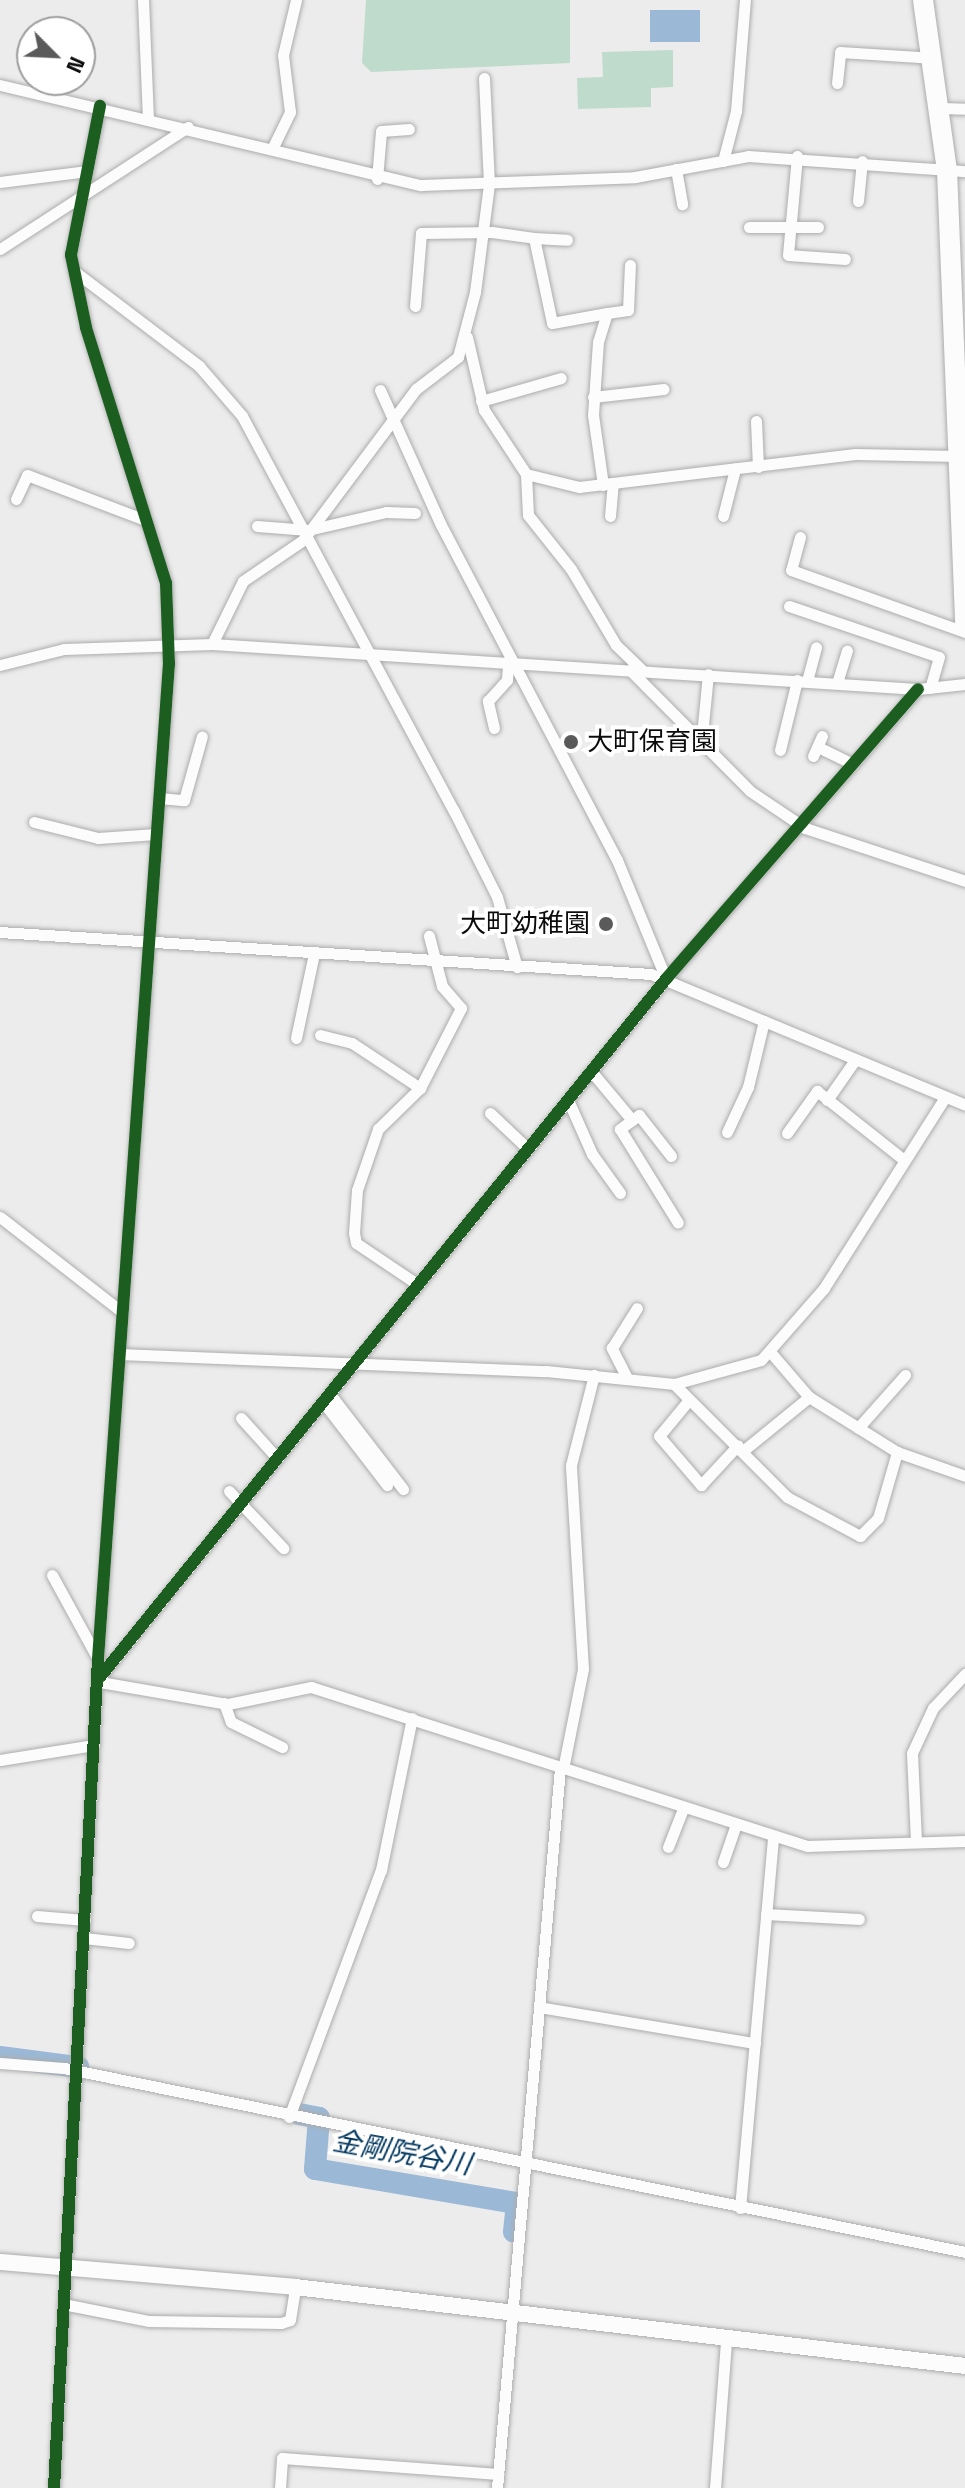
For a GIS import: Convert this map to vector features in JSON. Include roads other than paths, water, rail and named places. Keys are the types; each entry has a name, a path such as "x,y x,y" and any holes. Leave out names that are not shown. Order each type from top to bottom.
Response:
{"highway":[{"path":"923,0 956,170 959,456 965,624"}],"street":[{"path":"143,0 148,117"},
{"path":"273,147 290,112 283,55 296,0"},
{"path":"723,161 736,111 745,0"},
{"path":"837,83 840,52 936,58"},
{"path":"212,644 243,581 308,530 423,382 458,357 466,335 489,184 484,78"},
{"path":"74,96 100,106 273,147 377,179 489,184 797,156 956,170"},
{"path":"54,2488 100,1679 98,1659 168,646 166,583 143,519 74,271 82,195 100,106"},
{"path":"942,108 965,109"},
{"path":"0,249 188,127"},
{"path":"377,179 381,131 409,129"},
{"path":"797,156 788,255 845,259"},
{"path":"858,201 862,161"},
{"path":"676,169 682,204"},
{"path":"0,182 87,171"},
{"path":"749,227 818,227"},
{"path":"415,306 421,233 567,240"},
{"path":"534,238 552,323 628,310 630,265"},
{"path":"74,271 214,380 308,530 497,897 517,967"},
{"path":"607,313 593,397 608,484 610,516"},
{"path":"466,335 481,401 526,474 528,515 571,569 616,645 636,670 750,791 800,825 881,858 965,881"},
{"path":"481,401 561,378"},
{"path":"593,397 664,389"},
{"path":"380,390 511,664 617,860 666,979"},
{"path":"756,421 758,467"},
{"path":"526,474 561,485 608,484 667,471 758,467 855,454 959,456"},
{"path":"723,516 735,469"},
{"path":"16,499 27,475 143,519"},
{"path":"257,526 308,530 386,512 415,513"},
{"path":"800,537 791,570 965,632"},
{"path":"822,617 826,604"},
{"path":"100,1679 666,979 853,764 924,688 939,657 789,606"},
{"path":"880,637 885,623"},
{"path":"0,665 64,649 212,644 924,688 965,684"},
{"path":"780,750 816,647"},
{"path":"837,683 847,650"},
{"path":"494,728 488,701 507,680 511,664"},
{"path":"703,725 708,674"},
{"path":"159,798 184,800 202,736"},
{"path":"818,746 853,764"},
{"path":"34,822 98,838 156,834"},
{"path":"0,932 313,958 517,967 666,979 965,1105"},
{"path":"417,1284 356,1243 354,1233 357,1190 378,1129 420,1088 461,1008 435,964 429,936"},
{"path":"296,1038 313,958"},
{"path":"727,1132 748,1087 764,1021"},
{"path":"320,1035 352,1043 420,1088"},
{"path":"827,1100 855,1060"},
{"path":"591,1071 632,1120"},
{"path":"787,1133 817,1091 904,1160"},
{"path":"119,1354 594,1375 674,1384 772,1354 824,1288 945,1097"},
{"path":"568,1100 592,1154 620,1193"},
{"path":"490,1113 528,1149"},
{"path":"671,1156 639,1115 619,1137 678,1223"},
{"path":"0,1217 122,1312"},
{"path":"627,1378 612,1348 637,1308"},
{"path":"772,1354 809,1397 858,1428 897,1452 965,1476"},
{"path":"497,2488 561,1768 583,1669 571,1465 594,1375"},
{"path":"858,1428 905,1375"},
{"path":"674,1384 787,1497 860,1536 878,1518 897,1452"},
{"path":"688,1401 659,1436 701,1485 741,1448 809,1397"},
{"path":"326,1398 387,1485"},
{"path":"326,1398 403,1489"},
{"path":"241,1418 277,1458"},
{"path":"229,1491 283,1548"},
{"path":"52,1575 98,1659"},
{"path":"916,1841 912,1753 933,1708 965,1674"},
{"path":"100,1679 224,1703 297,1686 412,1718 683,1809 807,1846 965,1841"},
{"path":"224,1703 231,1722 282,1747"},
{"path":"289,2117 381,1870 412,1718"},
{"path":"0,1760 94,1745"},
{"path":"668,1847 683,1809"},
{"path":"723,1862 736,1825"},
{"path":"740,2208 773,1836"},
{"path":"766,1914 859,1919"},
{"path":"37,1916 85,1920"},
{"path":"84,1938 129,1943"},
{"path":"539,2007 755,2043"},
{"path":"0,2063 77,2072 965,2252"},
{"path":"0,2262 65,2270 295,2287 511,2317 965,2366"},
{"path":"63,2304 149,2321 281,2323 290,2320 295,2287"},
{"path":"715,2488 726,2342"},
{"path":"280,2488 282,2458 498,2474"}],"water":[{"path":"650,10 700,10 700,42 650,42"}],"waterway":[{"name":"金剛院谷川","path":"0,2057 78,2067"},
{"name":"金剛院谷川","path":"299,2114 319,2118 315,2169 517,2203 514,2232"}],"place":[{"name":"大町保育園","path":"571,742"},
{"name":"大町幼稚園","path":"606,924"}]}
